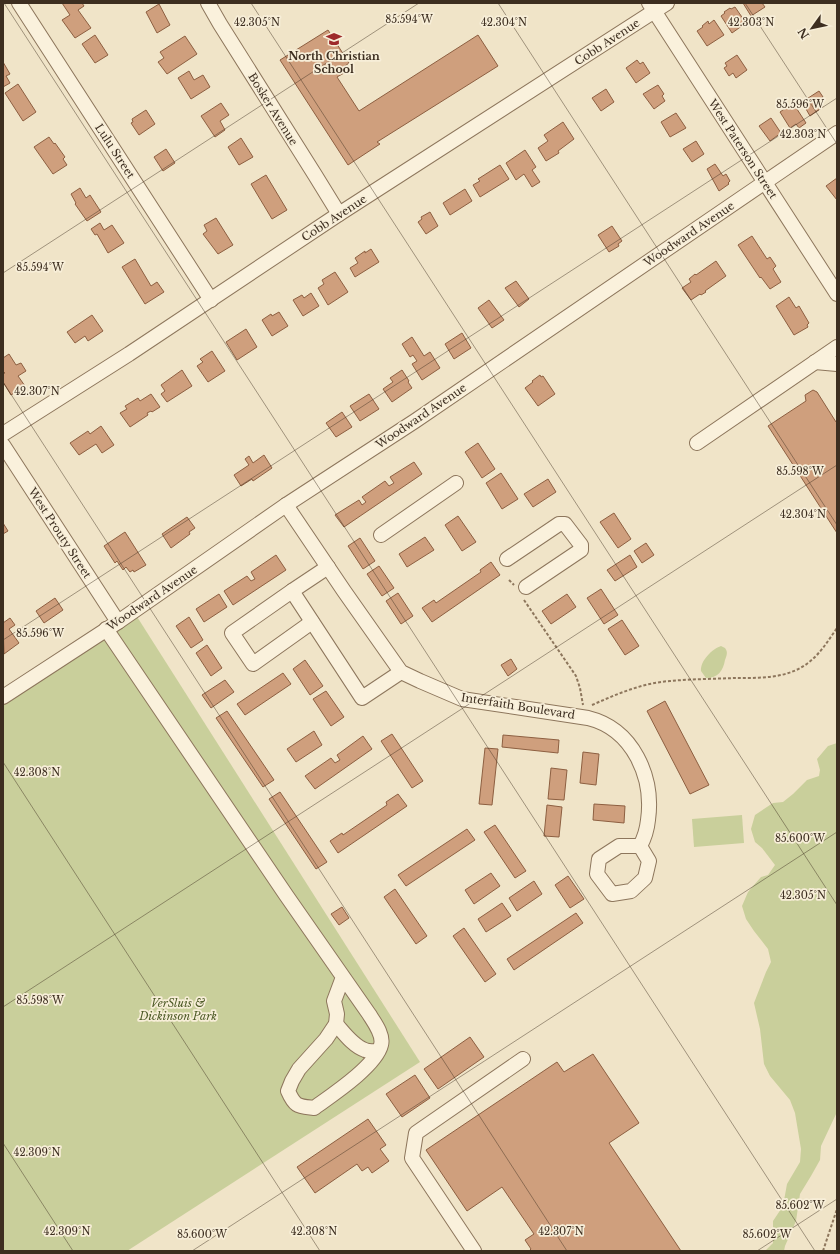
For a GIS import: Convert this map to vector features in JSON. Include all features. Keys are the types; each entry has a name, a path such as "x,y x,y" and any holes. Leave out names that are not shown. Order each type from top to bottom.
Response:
{"street":[{"name":"Lulu Street","path":"19,3 211,300"},
{"name":"Bosker Avenue","path":"208,3 339,214"},
{"name":"Cobb Avenue","path":"3,434 211,300 651,7 667,3"},
{"name":"West Paterson Street","path":"651,7 837,294"},
{"name":"Woodward Avenue","path":"3,697 112,626 286,506 415,422 837,133"},
{"path":"697,443 837,347"},
{"path":"815,362 837,364"},
{"name":"West Prouty Street","path":"3,445 112,626 281,889 370,1014 380,1031 382,1044 378,1051"},
{"path":"381,535 456,483"},
{"name":"Interfaith Boulevard","path":"286,506 401,672 462,699 598,720 616,731 630,745 638,757 646,779 649,812 646,837 640,846"},
{"path":"507,559 559,524 565,524 581,545 581,550 520,589"},
{"path":"312,622 253,664 232,633 328,567"},
{"path":"292,591 362,698 401,672"},
{"path":"336,1024 348,1039 359,1047 366,1051 378,1051 374,1059 346,1085 314,1108 300,1106 292,1101 288,1091 299,1069 326,1039 336,1024 337,1014 334,1001 343,977"},
{"path":"474,1251 412,1158 416,1133 523,1059"}],"path":[{"path":"509,580 520,589 576,676 583,706"},
{"path":"588,707 631,689 657,682 759,678 791,672 808,663 816,656 837,628"},
{"path":"823,1251 837,1208"}],"green space":[{"name":"VerSluis & Dickinson Park","path":"134,612 420,1062 127,1251 3,1251 3,698"},
{"path":"721,646 725,648 727,652 723,667 714,677 706,678 701,671 702,663 710,653"},
{"path":"837,743 837,1112 821,1146 820,1160 800,1194 796,1221 784,1251 765,1251 773,1243 773,1221 783,1206 787,1184 800,1162 801,1149 795,1113 790,1100 770,1076 764,1064 760,1029 754,1003 771,962 768,949 746,919 742,906 748,892 761,877 768,875 775,865 762,848 755,842 751,829 755,815 773,803 783,802 807,780 819,776 820,770 817,759 828,746"},
{"path":"742,815 744,843 694,847 692,819"}],"building":[{"path":"62,3 82,3 84,6 78,10 91,28 75,38 62,20 70,15"},
{"path":"743,3 762,3 765,7 751,16"},
{"path":"159,4 170,25 157,33 146,12"},
{"path":"735,7 746,23 732,33 721,16 730,8"},
{"path":"714,20 724,35 707,46 697,31 708,21 709,24"},
{"path":"328,30 349,63 341,69 344,73 337,77 359,111 478,35 498,66 377,142 380,144 348,165 280,60"},
{"path":"95,35 108,55 95,63 82,44"},
{"path":"185,36 197,54 167,74 158,62 164,58 160,52"},
{"path":"737,55 747,70 736,78 733,73 729,76 724,68 727,66 725,63"},
{"path":"637,60 640,64 643,62 650,73 636,83 626,68"},
{"path":"3,62 10,74 6,76 10,83 3,87"},
{"path":"189,71 194,80 203,75 210,87 191,99 178,78"},
{"path":"18,84 36,112 23,121 5,93"},
{"path":"658,85 664,94 662,96 665,101 654,109 643,94"},
{"path":"606,89 614,102 601,111 592,98"},
{"path":"819,91 823,97 819,100 823,107 810,116 802,102"},
{"path":"221,103 229,115 220,121 225,130 215,137 201,116"},
{"path":"793,103 806,123 799,128 796,124 790,128 780,112"},
{"path":"146,110 155,124 139,135 131,123 133,122 132,119"},
{"path":"676,113 686,128 670,137 661,122"},
{"path":"771,118 781,133 770,141 759,126"},
{"path":"563,122 574,139 558,151 559,153 546,161 538,148 548,141 544,135"},
{"path":"49,137 65,157 63,159 67,165 53,174 34,147"},
{"path":"241,138 253,157 239,165 228,147"},
{"path":"696,141 704,154 692,162 683,149"},
{"path":"166,149 175,163 163,171 154,157"},
{"path":"525,150 536,167 532,170 540,182 532,187 524,174 516,180 506,163"},
{"path":"715,164 723,176 726,174 730,181 728,183 729,184 719,191 707,169"},
{"path":"500,165 509,179 480,197 473,185 480,181 478,179"},
{"path":"266,175 287,210 272,219 251,184"},
{"path":"837,178 837,200 826,186"},
{"path":"80,188 86,198 90,195 101,212 87,221 75,204 76,203 71,194"},
{"path":"465,189 472,201 450,215 443,203"},
{"path":"430,212 438,226 426,234 418,222 422,219 421,217"},
{"path":"216,218 233,245 218,254 203,234 207,231 204,225"},
{"path":"100,223 104,230 112,225 124,243 108,253 97,234 95,235 91,229"},
{"path":"612,226 622,241 618,244 619,246 609,252 598,235"},
{"path":"752,236 767,259 770,257 776,266 773,269 781,282 770,289 761,277 760,278 738,245"},
{"path":"371,249 379,262 355,277 350,268 358,263 355,258"},
{"path":"135,259 151,286 157,282 164,292 145,304 122,267"},
{"path":"716,261 726,276 705,291 706,292 691,300 682,288 691,282 689,279 695,274 696,275"},
{"path":"335,272 348,292 328,305 318,288 324,284 322,280"},
{"path":"516,281 529,299 519,307 505,288"},
{"path":"311,293 319,306 303,316 293,300 302,295 304,298"},
{"path":"789,297 796,308 799,306 809,323 807,325 808,327 794,335 776,306"},
{"path":"489,300 504,320 492,328 478,308"},
{"path":"279,312 288,326 272,336 262,320 271,314 272,316"},
{"path":"92,315 103,331 88,341 85,336 75,343 67,332"},
{"path":"246,329 257,347 237,360 226,342"},
{"path":"462,333 471,348 454,359 445,344"},
{"path":"412,337 424,356 430,352 440,368 422,380 412,364 417,361 413,355 410,357 402,344"},
{"path":"212,351 225,371 208,382 197,366 203,362 200,359"},
{"path":"9,354 16,365 21,363 26,371 18,376 25,386 11,395 3,382 3,374 5,373 3,371 3,358"},
{"path":"182,370 192,386 167,402 161,394 165,391 161,385"},
{"path":"402,370 412,388 392,402 383,389 393,382 390,378"},
{"path":"540,375 541,377 543,376 555,394 538,406 525,388"},
{"path":"813,390 817,392 837,422 837,533 768,426 806,401 805,395"},
{"path":"151,394 160,407 147,413 148,415 130,427 120,413 127,409 125,406 138,398 140,401"},
{"path":"369,394 379,409 360,421 350,406"},
{"path":"342,412 352,427 336,437 326,423"},
{"path":"101,426 114,445 102,453 96,444 79,455 70,443 88,431 90,434"},
{"path":"478,443 495,469 482,478 465,452"},
{"path":"264,455 272,468 253,481 252,479 241,486 234,475 249,465 245,459 249,456 253,463"},
{"path":"414,462 422,474 344,527 335,515 359,500 362,505 366,502 362,497 385,481 389,486 394,483 390,477"},
{"path":"501,473 518,499 502,509 486,483"},
{"path":"548,479 556,492 533,507 524,494"},
{"path":"614,513 631,539 618,548 600,522"},
{"path":"458,516 476,542 462,551 445,525"},
{"path":"187,517 195,528 189,532 190,534 171,548 162,534"},
{"path":"3,523 8,531 3,534"},
{"path":"125,532 146,565 134,572 133,570 130,572 126,567 123,570 117,561 115,563 104,546"},
{"path":"425,537 434,550 407,567 399,554"},
{"path":"360,538 375,561 363,569 348,546"},
{"path":"646,543 654,555 642,563 634,551"},
{"path":"276,555 286,570 233,605 224,591 247,576 251,581 255,579 251,572"},
{"path":"630,555 637,567 615,581 607,570"},
{"path":"491,562 500,575 432,622 422,608 434,600 436,603 481,572 480,570"},
{"path":"379,566 394,588 382,596 367,574"},
{"path":"601,589 618,615 604,624 587,598"},
{"path":"398,593 413,616 401,624 386,601"},
{"path":"219,594 227,607 204,622 196,609"},
{"path":"567,594 576,607 551,624 542,611"},
{"path":"55,598 63,610 44,623 36,611"},
{"path":"189,617 203,640 191,648 176,626"},
{"path":"10,618 15,625 9,629 19,643 4,654 3,623"},
{"path":"622,620 639,646 625,655 608,629"},
{"path":"207,645 222,668 211,676 196,653"},
{"path":"511,659 517,669 508,676 501,665"},
{"path":"305,660 323,686 310,695 293,669"},
{"path":"283,673 291,684 245,715 237,704"},
{"path":"225,680 234,692 211,708 202,695"},
{"path":"326,691 344,717 331,726 313,699"},
{"path":"665,701 709,785 690,794 647,711"},
{"path":"227,711 274,780 263,787 216,718"},
{"path":"314,731 322,745 296,762 287,749"},
{"path":"392,734 423,781 412,788 381,741"},
{"path":"503,735 559,740 558,753 502,747"},
{"path":"363,736 372,749 315,789 305,776 331,758 335,763 340,760 337,755"},
{"path":"485,748 498,749 492,805 479,804"},
{"path":"583,752 599,754 596,785 580,783"},
{"path":"551,768 567,770 564,800 548,799"},
{"path":"280,792 327,862 316,869 269,799"},
{"path":"398,794 407,806 338,853 330,841 342,833 343,835 387,805 386,802"},
{"path":"594,804 625,806 624,823 593,820"},
{"path":"547,805 562,807 559,837 544,836"},
{"path":"495,825 526,871 515,878 484,832"},
{"path":"467,829 475,840 406,886 398,875"},
{"path":"491,873 500,886 474,904 465,890"},
{"path":"568,876 584,899 570,908 555,885"},
{"path":"534,881 542,894 517,911 509,898"},
{"path":"395,889 427,936 416,944 384,897"},
{"path":"502,903 511,916 486,932 478,919"},
{"path":"342,907 349,918 339,925 331,914"},
{"path":"576,913 583,923 514,970 507,959"},
{"path":"464,928 496,974 485,982 453,936"},
{"path":"470,1037 484,1057 438,1089 424,1069"},
{"path":"593,1054 639,1123 609,1143 681,1251 529,1251 531,1249 525,1240 534,1234 502,1187 467,1211 426,1150 557,1062 564,1072"},
{"path":"415,1075 430,1098 402,1117 386,1094"},
{"path":"368,1119 386,1145 380,1149 389,1161 372,1173 368,1167 362,1171 357,1164 315,1193 297,1167"}],"place":[{"name":"North Christian School","path":"334,39"}]}
